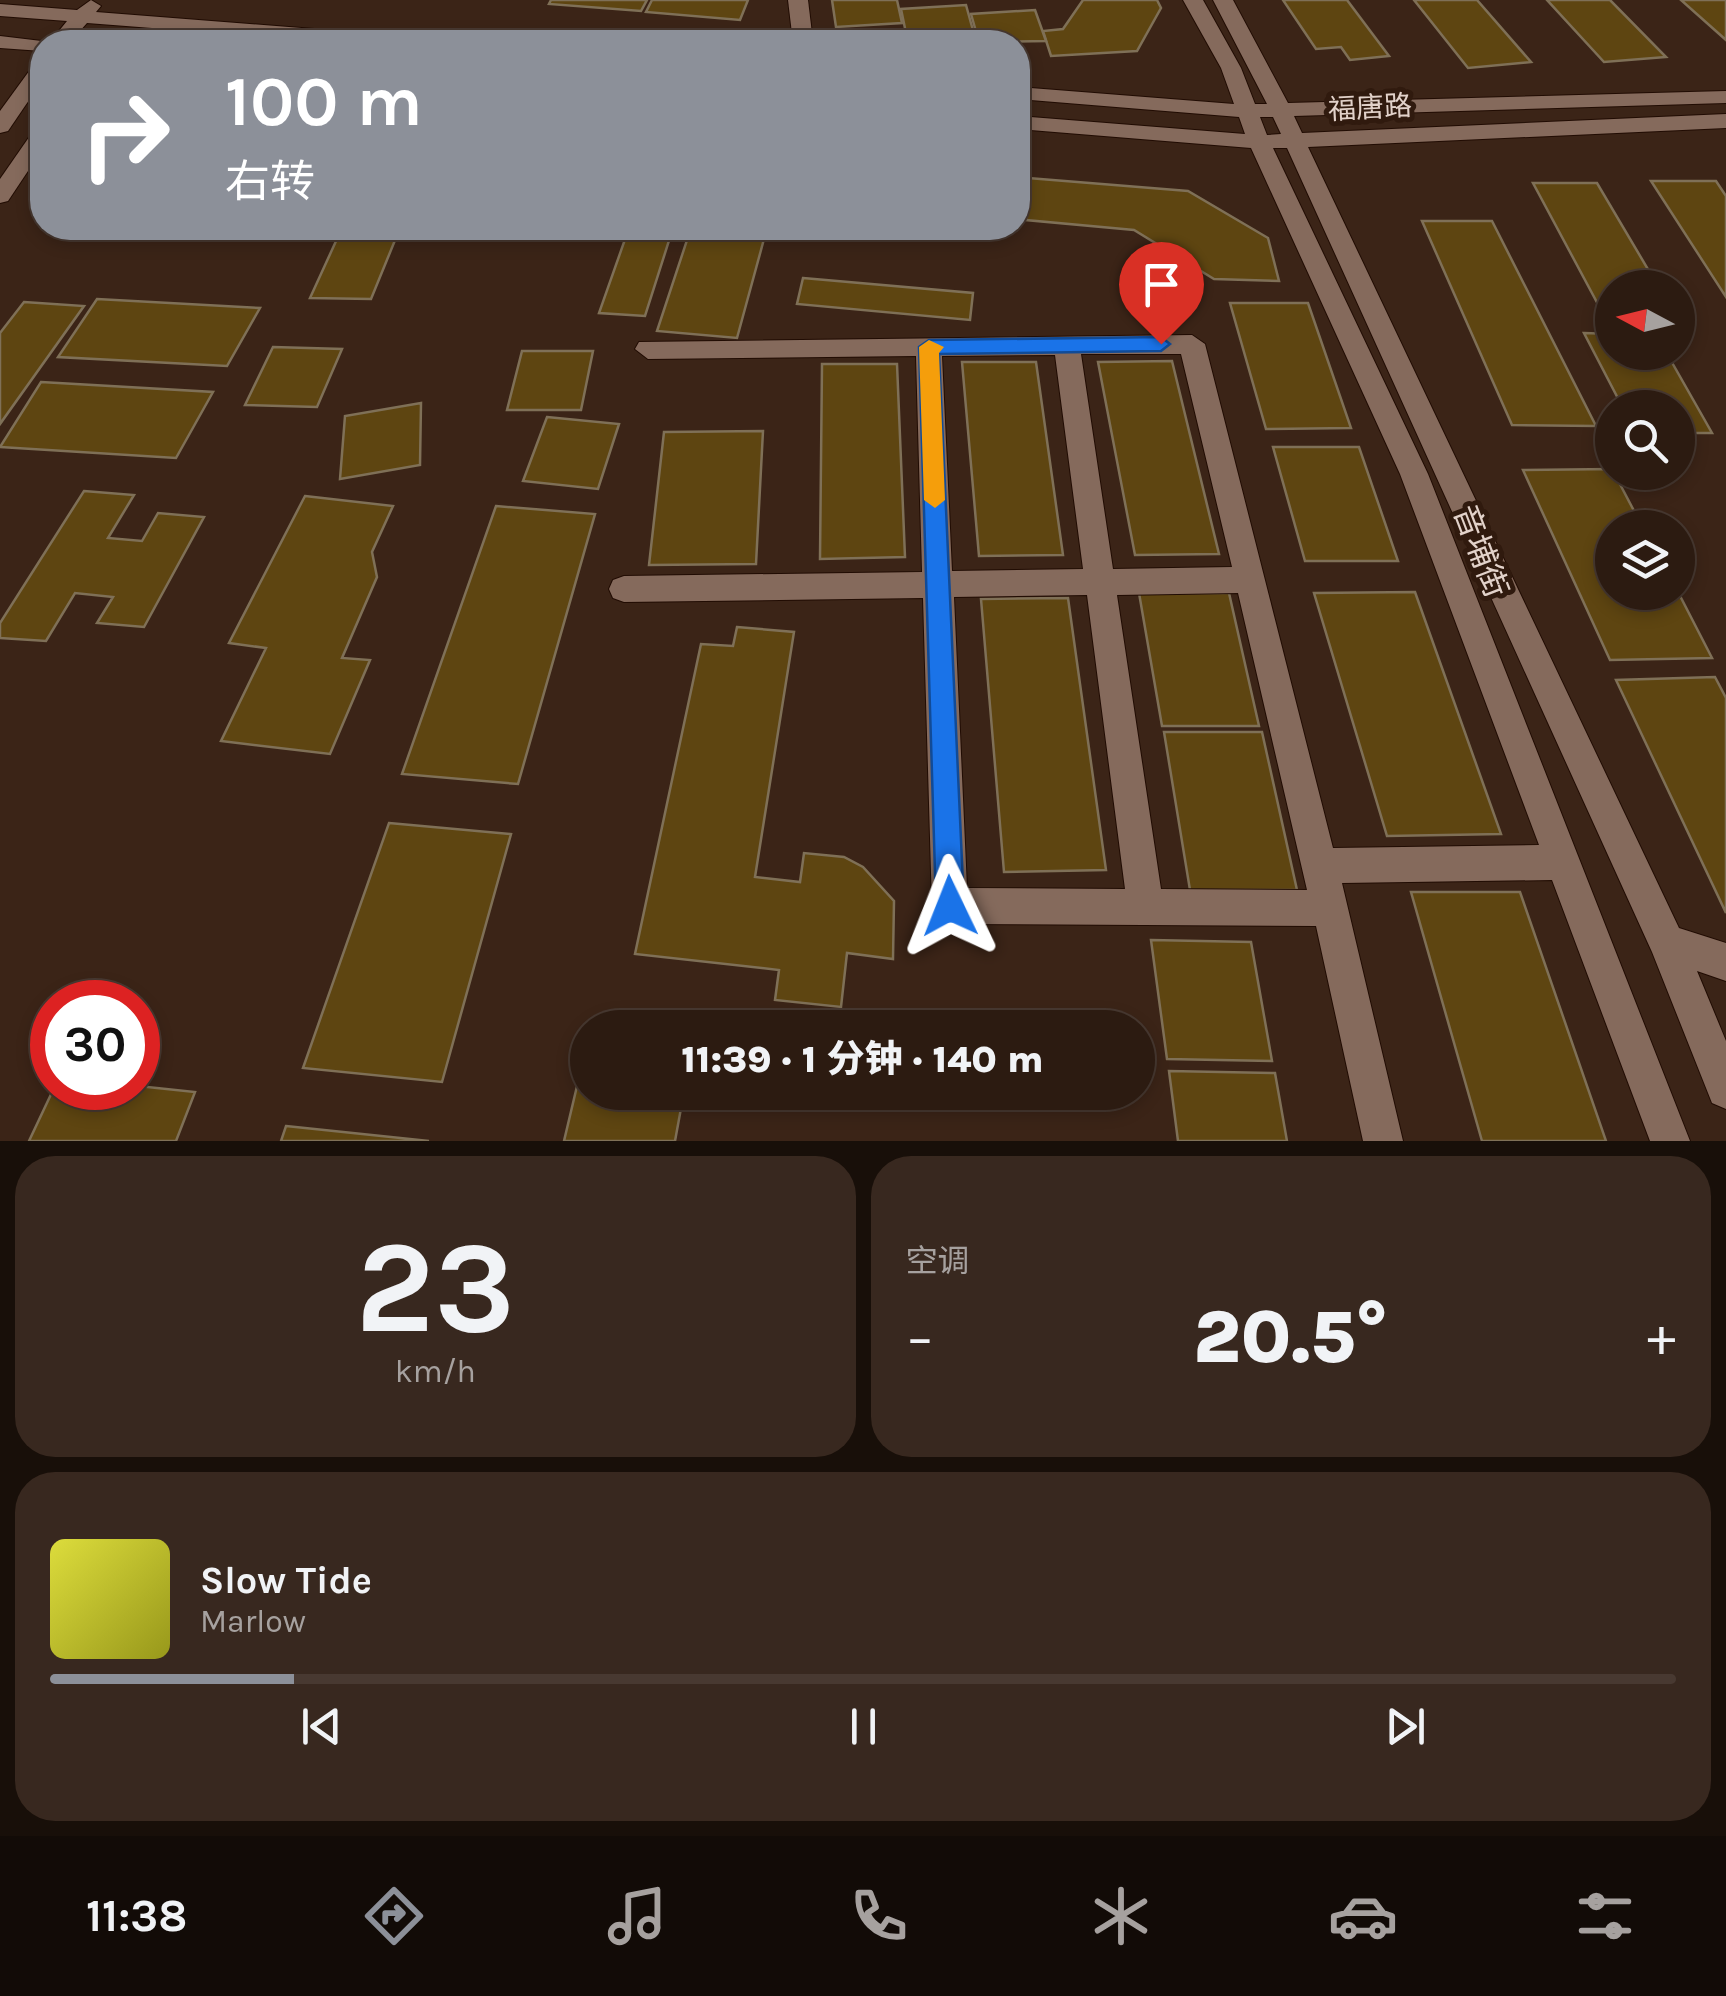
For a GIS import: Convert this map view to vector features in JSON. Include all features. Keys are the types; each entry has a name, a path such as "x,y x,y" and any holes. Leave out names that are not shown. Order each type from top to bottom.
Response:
{"street":[{"path":"70,30 97,0"},
{"path":"120,30 145,0"},
{"path":"798,0 802,30"},
{"name":"音埔街","path":"1193,0 1231,68 1259,142 1414,474 1670,1141"},
{"name":"音埔街","path":"1223,0 1294,141 1667,943 1726,1088"},
{"path":"0,10 253,30"},
{"path":"0,42 30,44"},
{"path":"0,126 30,83"},
{"name":"福唐路","path":"1030,94 1247,111 1726,97"},
{"name":"福唐路","path":"1030,124 1259,142 1726,121"},
{"path":"0,196 30,152"},
{"path":"648,349 1192,344 1322,866 1383,1141"},
{"path":"1067,345 1146,908"},
{"path":"929,347 950,906 1330,908"},
{"path":"624,590 1249,580"},
{"path":"1322,866 1564,862"},
{"path":"1667,943 1726,962"}],"building":[{"path":"551,0 647,0 641,11 549,4"},
{"path":"652,0 748,0 740,20 646,12"},
{"path":"832,0 897,0 902,23 836,27"},
{"path":"1083,0 1157,0 1161,8 1137,51 1051,56 1043,31 1063,29"},
{"path":"1283,0 1347,0 1389,56 1350,60 1341,47 1316,49"},
{"path":"1414,0 1477,0 1531,62 1468,68"},
{"path":"1547,0 1610,0 1666,57 1604,62"},
{"path":"1681,0 1726,0 1726,40"},
{"path":"966,5 973,30 905,30 901,9"},
{"path":"1035,10 1046,41 1030,41 1030,30 976,30 971,14"},
{"path":"1030,178 1188,191 1268,238 1279,281 1214,279 1134,230 1030,220"},
{"path":"1651,181 1716,181 1726,196 1726,297"},
{"path":"1533,183 1597,183 1648,270 1595,270 1595,299"},
{"path":"1422,221 1492,221 1595,426 1512,425"},
{"path":"337,240 395,240 371,299 310,298"},
{"path":"625,240 669,240 645,316 599,313"},
{"path":"687,240 764,240 737,338 657,331"},
{"path":"803,278 973,293 970,320 797,304"},
{"path":"97,299 260,308 227,366 58,357"},
{"path":"24,302 84,306 0,424 0,333"},
{"path":"1230,303 1308,303 1351,428 1266,429"},
{"path":"1584,333 1595,333 1595,354"},
{"path":"273,347 342,349 317,407 245,405"},
{"path":"522,351 593,351 581,410 507,410"},
{"path":"1172,361 1219,554 1135,555 1098,362"},
{"path":"962,362 1036,362 1063,555 979,556"},
{"path":"822,364 897,364 905,557 820,559"},
{"path":"1603,370 1676,370 1688,390 1614,390"},
{"path":"41,382 213,392 176,458 0,447"},
{"path":"421,403 420,465 340,479 345,416"},
{"path":"1695,403 1712,433 1695,433"},
{"path":"547,417 619,424 598,489 523,481"},
{"path":"763,431 756,564 649,565 664,432"},
{"path":"1273,447 1359,447 1398,561 1305,561"},
{"path":"1595,469 1595,490 1623,490 1634,510 1595,510 1595,610 1687,610 1712,658 1610,660 1523,470"},
{"path":"84,491 134,495 108,538 142,541 158,513 204,517 144,627 97,623 113,597 75,593 46,641 0,638 0,623"},
{"path":"305,496 393,506 372,552 377,577 342,658 370,660 330,754 221,741 266,648 229,643"},
{"path":"496,506 595,514 518,784 402,774"},
{"path":"1415,592 1501,834 1387,836 1314,593"},
{"path":"1139,593 1229,593 1259,726 1162,726"},
{"path":"1068,598 1106,870 1004,872 981,599"},
{"path":"737,627 794,632 755,877 800,882 804,853 844,857 863,867 894,901 893,959 847,953 841,1007 775,1000 779,970 635,954 701,644 733,646"},
{"path":"1715,677 1726,698 1726,913 1616,680"},
{"path":"1164,732 1262,732 1297,890 1190,890"},
{"path":"389,823 511,834 442,1082 303,1068"},
{"path":"1411,892 1520,892 1606,1141 1482,1141"},
{"path":"1151,940 1251,942 1272,1061 1167,1059"},
{"path":"1169,1071 1275,1073 1287,1141 1178,1141"},
{"path":"160,1088 195,1092 176,1141 29,1141 44,1110 160,1110"},
{"path":"571,1110 681,1110 675,1141 564,1141"},
{"path":"286,1126 429,1141 281,1141"}],"slow traffic":[{"path":"935,347 929,347 935,500"}],"route":[{"path":"950,906 929,347 1161,344"}]}
